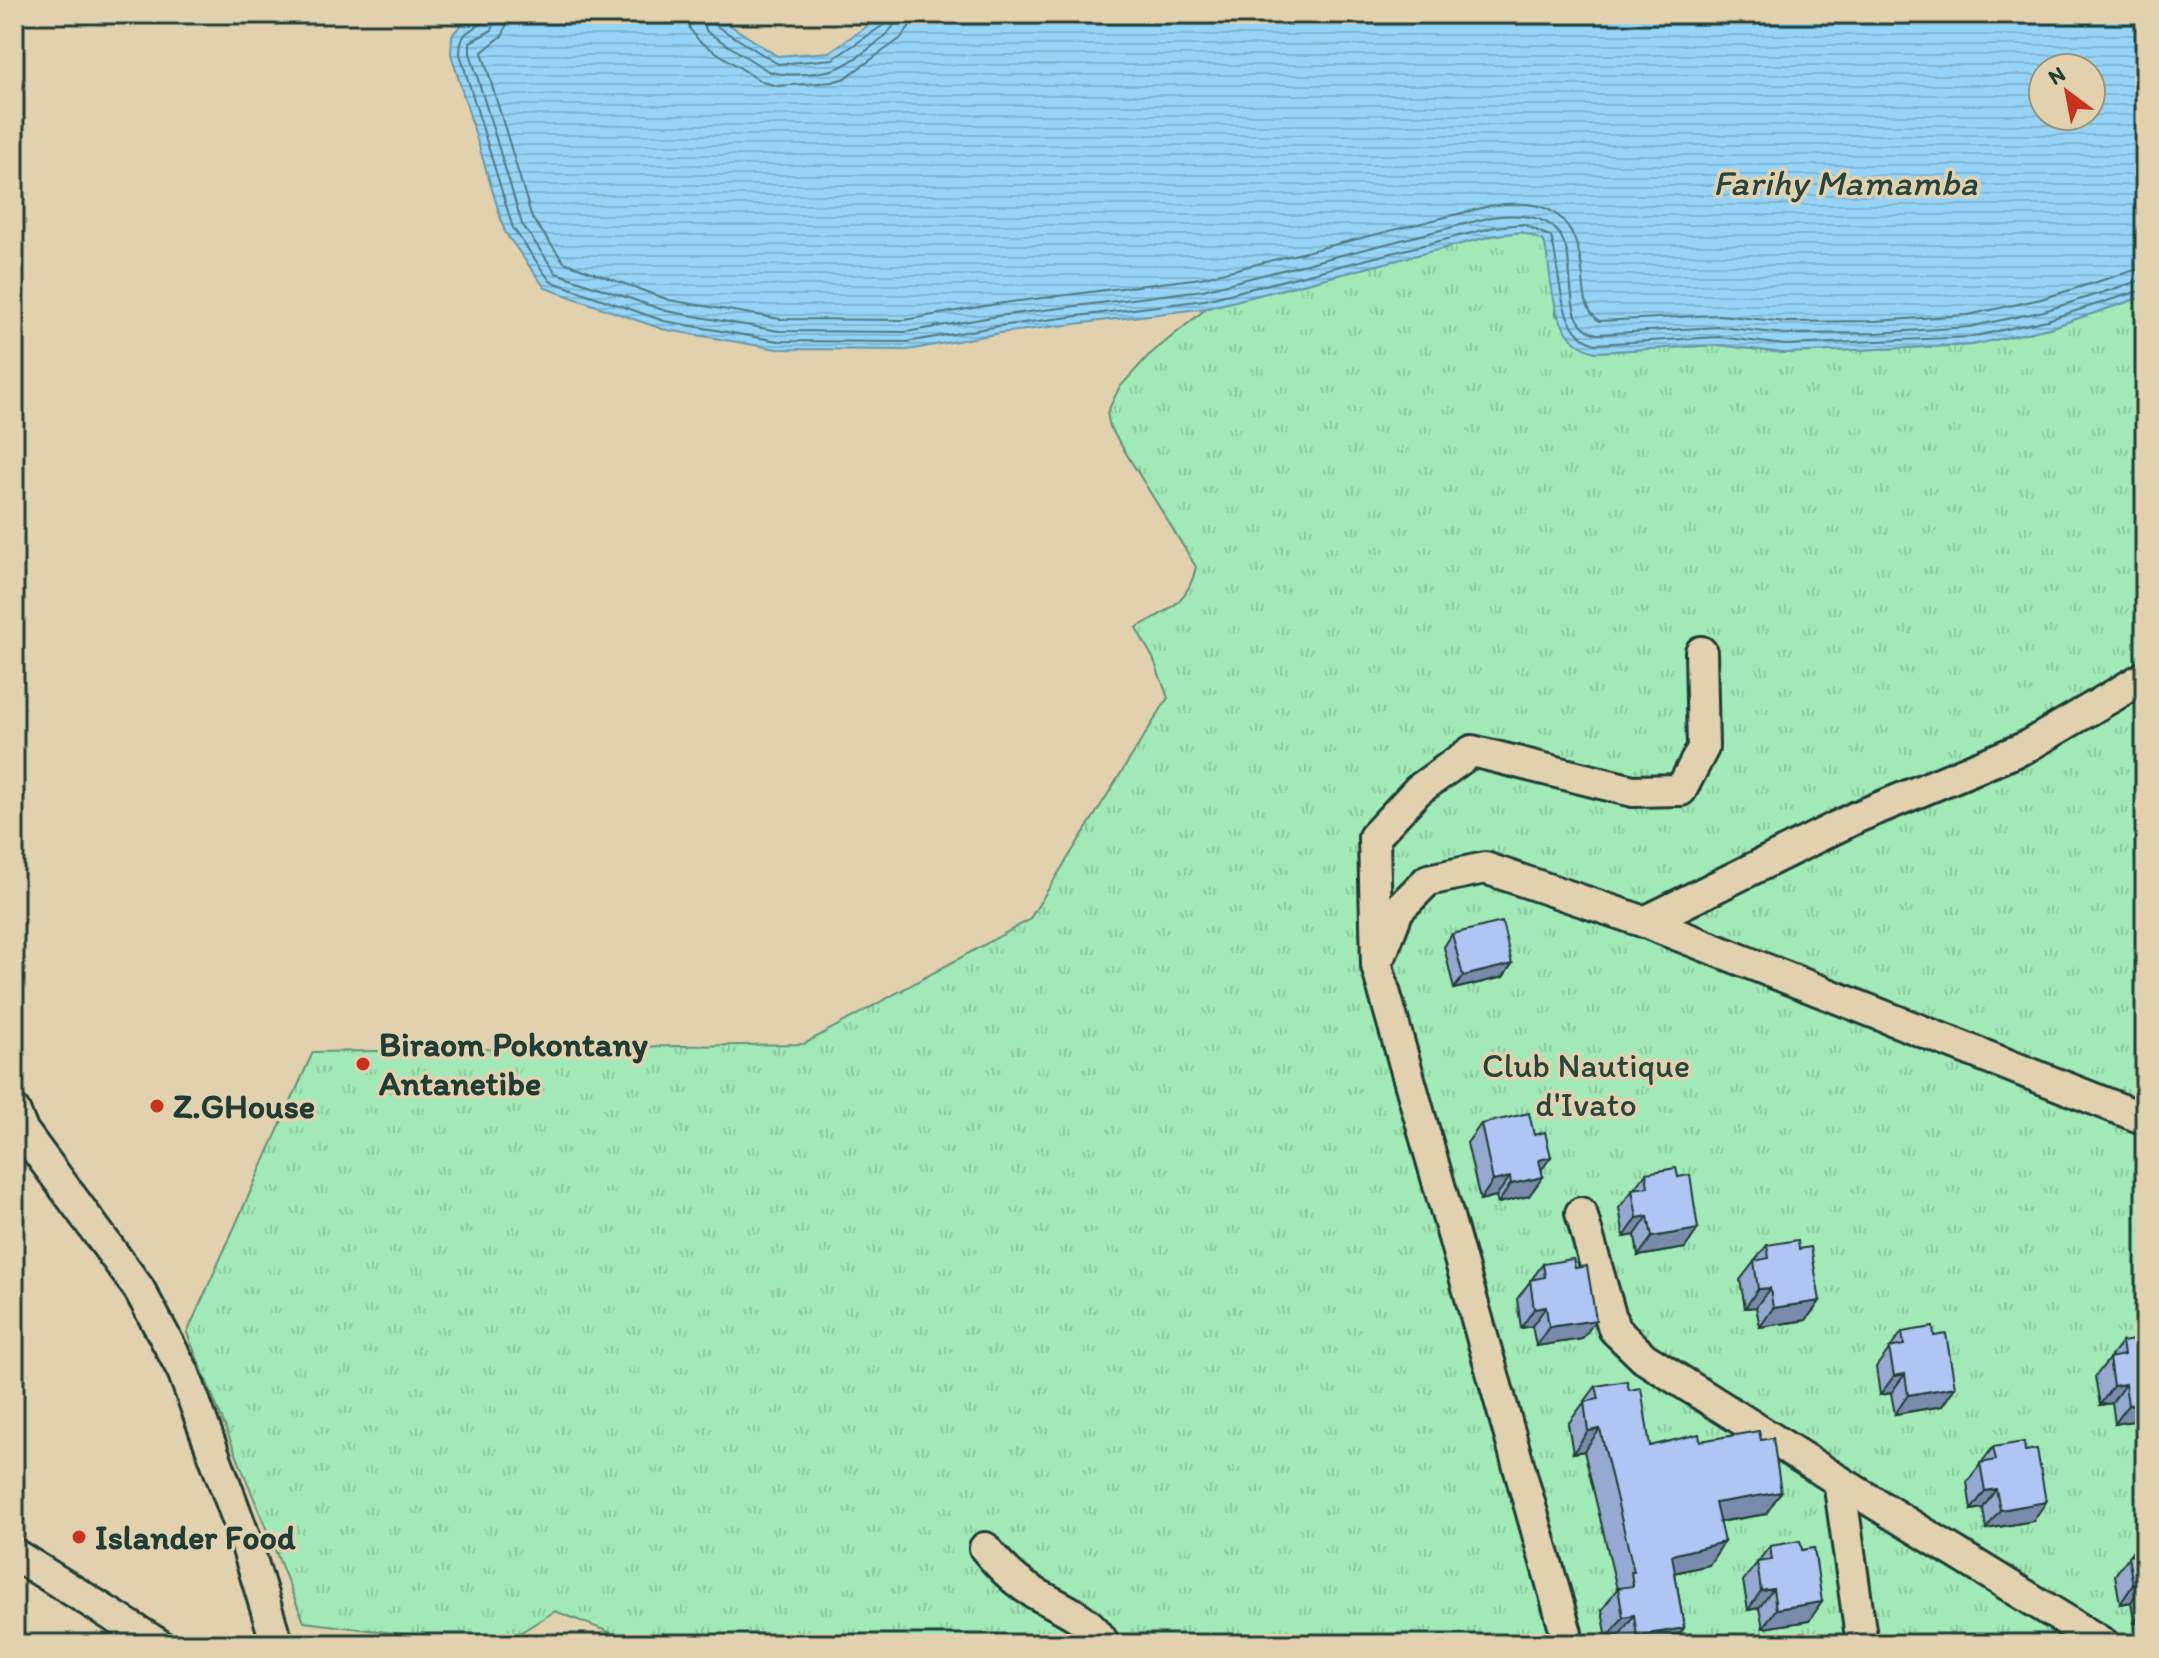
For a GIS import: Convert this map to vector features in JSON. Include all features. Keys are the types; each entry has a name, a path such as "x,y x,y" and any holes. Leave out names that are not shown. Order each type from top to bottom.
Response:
{"street":[{"path":"1562,1644 1566,1633 1377,966 1374,837 1418,790 1472,751 1633,791 1681,790 1703,748 1701,652"},
{"path":"1645,922 1857,817 2024,748 2145,677"},
{"path":"1377,966 1398,910 1428,880 1485,868 1645,922 2145,1119"},
{"path":"14,1111 22,1130 139,1289 183,1371 244,1536 277,1644"},
{"path":"1581,1213 1614,1329 1644,1358 2104,1644"},
{"path":"1839,1481 1862,1644"},
{"path":"985,1548 1003,1570 1082,1619 1098,1632 1104,1644"},
{"path":"14,1554 158,1644"}],"green space":[{"name":"Club Nautique d'Ivato","path":"1522,232 1544,240 1552,271 1556,315 1595,352 1719,345 1784,353 1972,345 2049,328 2145,296 2145,1644 640,1644 555,1611 502,1644 484,1644 304,1622 187,1333 313,1052 804,1044 1029,920 1168,698 1153,658 1136,628 1166,611 1181,598 1196,567 1110,427 1107,413 1119,388 1148,356 1207,308 1496,235"}],"water":[{"name":"Farihy Mamamba","path":"499,14 713,14 777,56 829,52 885,14 2145,14 2145,296 2049,328 1972,345 1784,353 1719,345 1595,352 1569,335 1561,321 1544,241 1522,232 1496,235 1207,308 1000,333 908,350 777,349 662,329 545,288 505,232 451,54 452,35 463,23"}],"building":[{"path":"1502,922 1512,964 1463,976 1452,934"},
{"path":"1529,1113 1534,1135 1545,1132 1551,1157 1539,1160 1543,1177 1511,1184 1510,1177 1493,1181 1481,1124"},
{"path":"1676,1168 1678,1177 1690,1175 1698,1229 1652,1237 1648,1216 1637,1218 1632,1189 1648,1187 1646,1173"},
{"path":"1798,1240 1799,1249 1811,1247 1820,1301 1773,1308 1770,1288 1758,1289 1754,1261 1769,1258 1767,1245"},
{"path":"1573,1259 1575,1268 1587,1266 1596,1320 1549,1327 1546,1307 1534,1309 1530,1280 1545,1277 1543,1264"},
{"path":"1933,1327 1934,1336 1946,1334 1955,1387 1908,1395 1905,1374 1894,1376 1889,1348 1904,1345 1902,1332"},
{"path":"2145,1338 2145,1402 2128,1405 2125,1384 2113,1386 2109,1358 2124,1355 2122,1342"},
{"path":"1627,1381 1629,1390 1641,1388 1650,1446 1699,1434 1700,1441 1759,1431 1761,1440 1773,1438 1781,1492 1715,1503 1724,1542 1672,1555 1684,1628 1637,1636 1634,1615 1623,1617 1618,1588 1633,1586 1631,1572 1634,1572 1600,1429 1588,1431 1584,1402 1599,1399 1596,1386"},
{"path":"2024,1442 2025,1451 2037,1449 2046,1502 2000,1510 1996,1489 1985,1491 1980,1463 1996,1460 1993,1447"},
{"path":"2141,1540 2145,1540 2145,1589 2144,1583 2133,1585 2128,1556 2143,1554"},
{"path":"1800,1541 1802,1550 1814,1548 1822,1602 1776,1609 1773,1589 1761,1591 1757,1562 1772,1560 1770,1546"},
{"path":"2089,1638 2090,1644 2058,1643"}],"place":[{"name":"Biraom Pokontany Antanetibe","path":"363,1064"},
{"name":"Z.GHouse","path":"157,1106"},
{"name":"Islander Food","path":"79,1537"}]}
